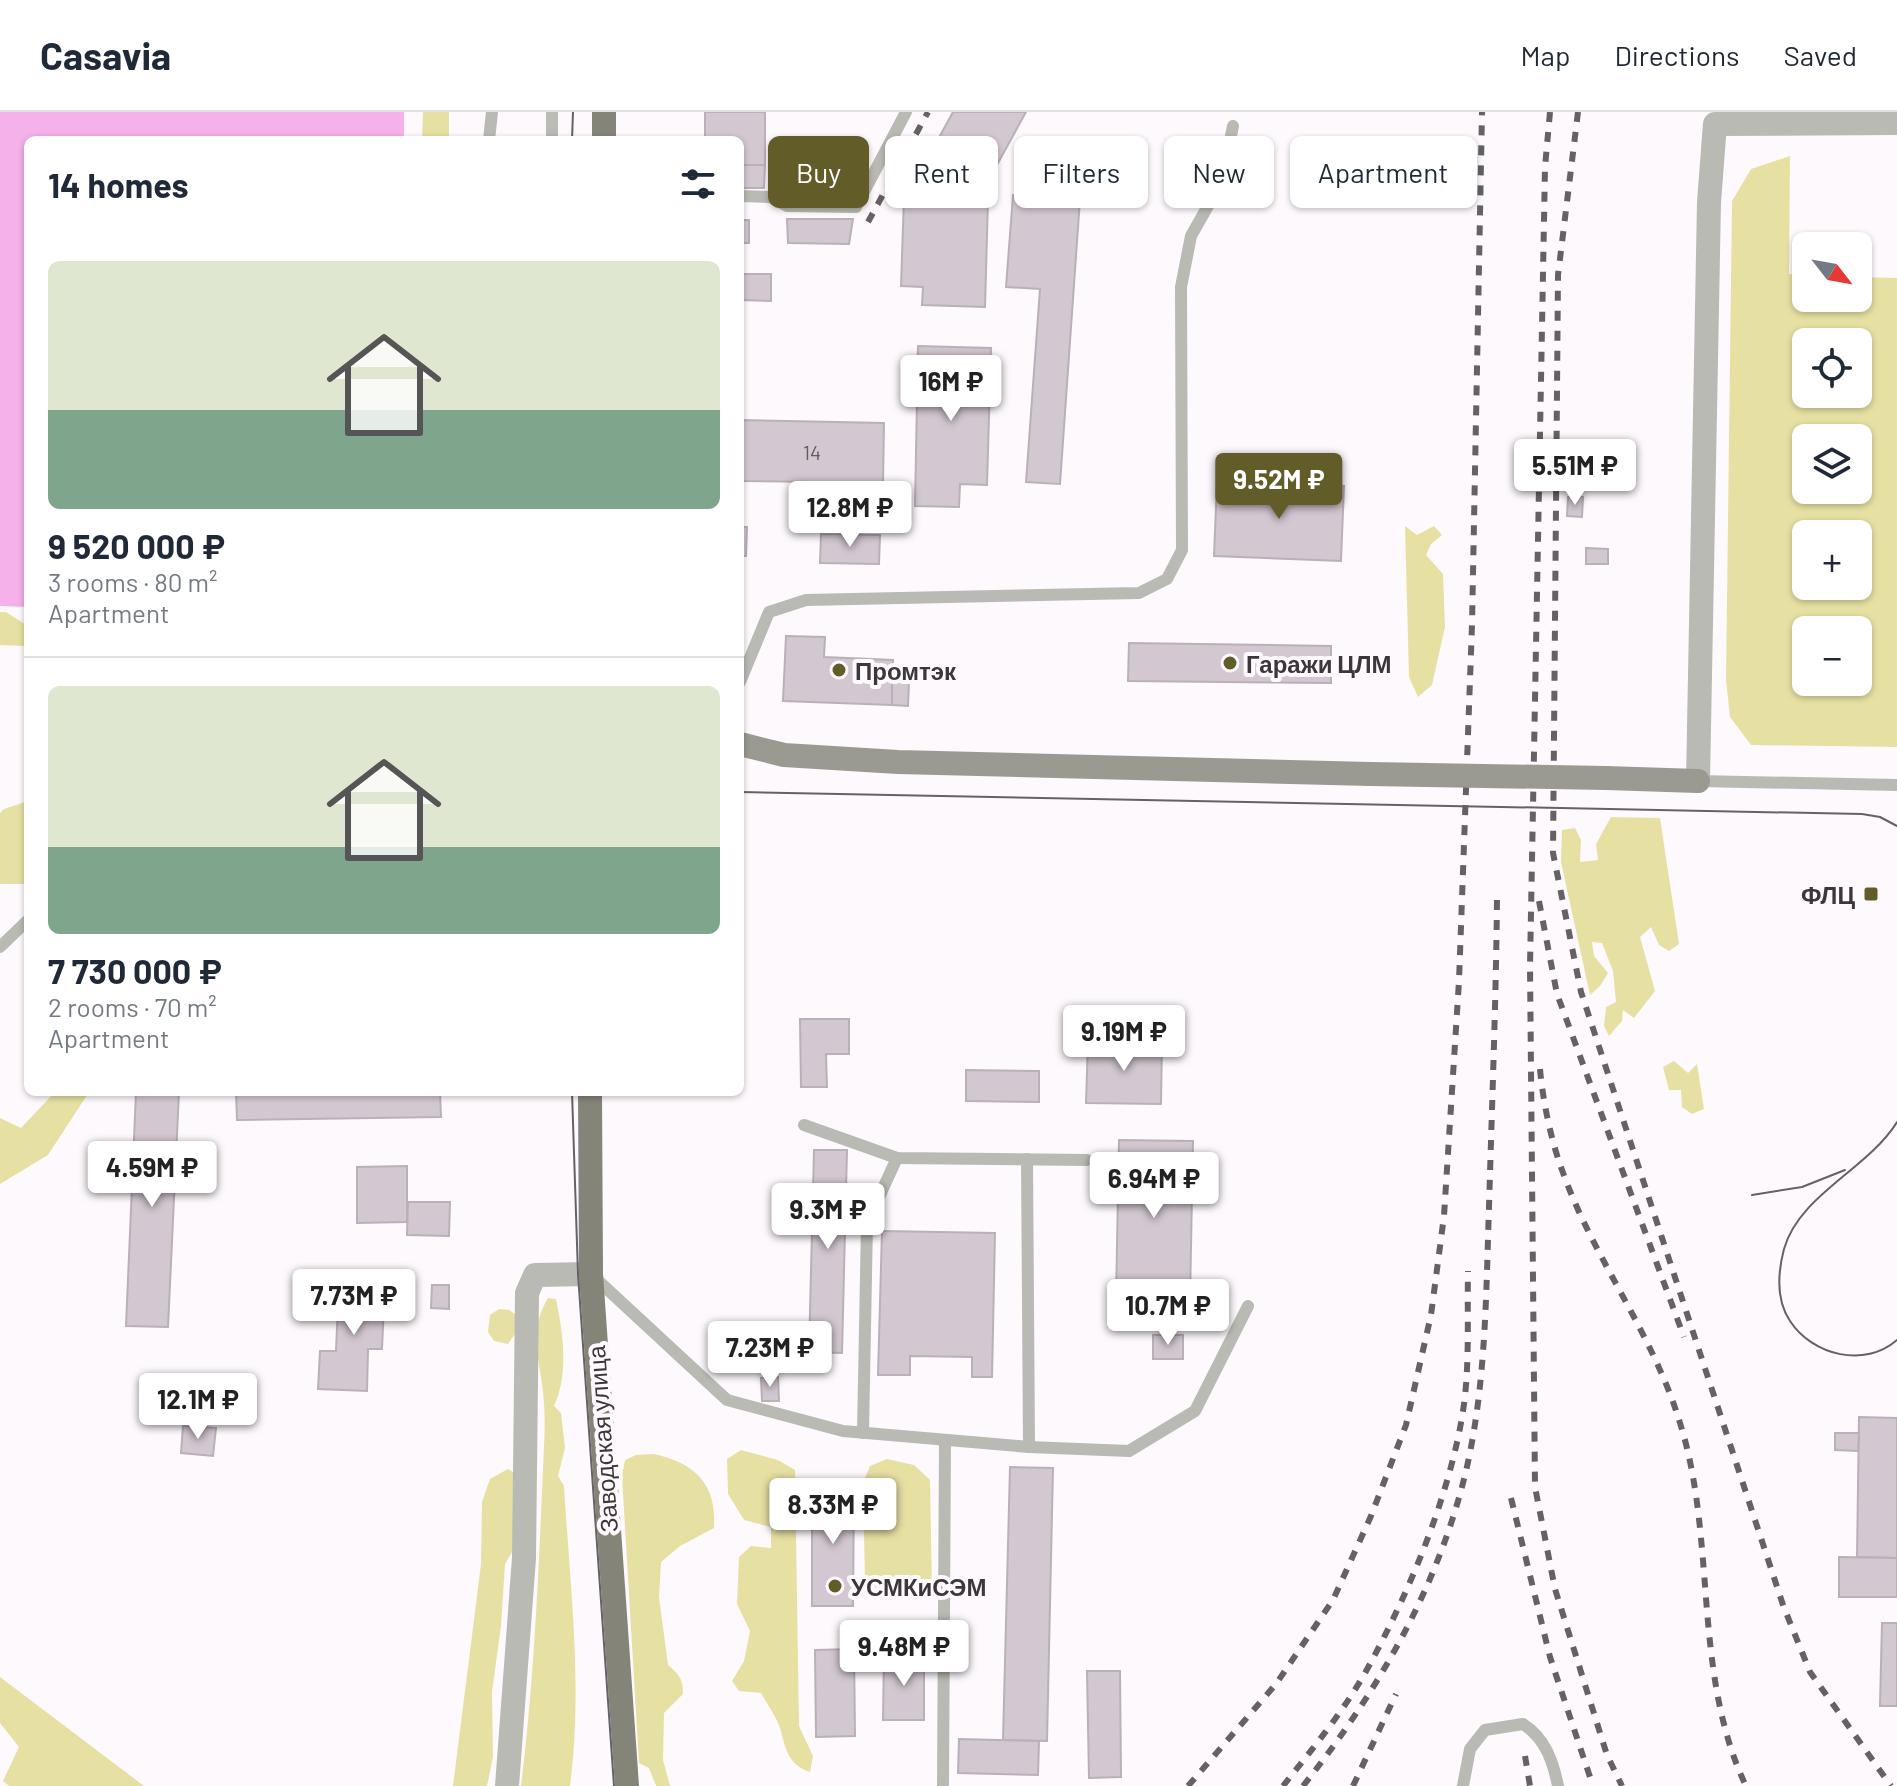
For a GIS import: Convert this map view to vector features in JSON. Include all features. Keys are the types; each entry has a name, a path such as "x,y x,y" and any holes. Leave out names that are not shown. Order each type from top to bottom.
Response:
{"main road":[{"path":"604,112 604,136"},
{"name":"Заводская улица","path":"590,1096 591,1274 627,1786"}],"street":[{"path":"744,745 784,755 898,762 1698,781 1709,202 1716,118 1897,123"},
{"path":"507,1786 524,1558 527,1293 535,1275 591,1274"}],"lane":[{"path":"489,136 492,112"},
{"path":"552,112 552,136"},
{"path":"744,196 770,197 787,206 856,207 906,112"},
{"path":"744,672 769,612 806,600 1139,593 1167,579 1182,550 1181,287 1191,236 1222,181 1233,126"},
{"path":"1698,781 1897,785"},
{"path":"0,947 24,924"},
{"path":"804,1125 897,1158 1087,1160"},
{"path":"863,1433 867,1223 897,1158"},
{"path":"1027,1159 1029,1447"},
{"path":"591,1274 727,1400 843,1431 1029,1447 1129,1451 1195,1411 1248,1306"},
{"path":"943,1786 945,1440"},
{"path":"1463,1786 1470,1749 1485,1730 1523,1724 1538,1733 1554,1765 1558,1786"}],"shaded area":[{"path":"0,112 404,112 404,136 24,136 24,607 0,606"},
{"path":"423,112 449,112 449,136 422,136"},
{"path":"1790,156 1789,274 1792,274 1792,312 1872,312 1872,277 1897,278 1897,747 1751,745 1730,717 1726,680 1732,201 1751,169"},
{"path":"1405,526 1417,535 1434,526 1442,535 1431,544 1426,555 1443,574 1445,627 1432,685 1418,697 1409,677"},
{"path":"0,612 6,612 24,623 24,646 0,645"},
{"path":"24,802 24,884 0,884 0,813"},
{"path":"1611,817 1660,818 1679,944 1669,951 1659,945 1651,927 1640,937 1655,991 1634,1018 1623,1010 1622,1021 1609,1036 1604,1026 1606,1007 1616,1002 1613,971 1602,943 1592,942 1594,956 1608,973 1590,995 1561,862 1562,830 1575,828 1581,840 1580,862 1598,860 1596,844"},
{"path":"1674,1061 1688,1073 1697,1064 1704,1109 1692,1114 1682,1107 1681,1090 1669,1090 1663,1067"},
{"path":"51,1096 86,1096 48,1155 0,1184 0,1118 21,1128"},
{"path":"548,1298 556,1299 563,1353 562,1381 554,1406 561,1413 565,1448 558,1476 564,1486 572,1599 574,1749 570,1786 521,1786 533,1659 545,1419 537,1333"},
{"path":"499,1309 515,1314 517,1331 508,1344 494,1341 488,1332 490,1315"},
{"path":"741,1450 778,1460 795,1470 799,1726 813,1756 810,1772 792,1760 778,1724 761,1693 739,1691 732,1681 744,1661 750,1631 737,1604 739,1557 751,1546 771,1548 771,1527 744,1520 728,1494 727,1459"},
{"path":"654,1454 692,1470 707,1488 714,1513 714,1528 680,1546 661,1562 659,1597 668,1665 680,1677 683,1689 683,1694 664,1713 663,1760 670,1786 656,1786 649,1768 639,1763 622,1476 625,1460 636,1455"},
{"path":"887,1459 914,1465 930,1480 932,1593 881,1592 865,1580 863,1483 870,1466"},
{"path":"508,1469 519,1476 517,1543 505,1564 492,1692 493,1757 487,1786 453,1786 481,1564 482,1502 490,1479"},
{"path":"0,1677 144,1786 9,1786 3,1781 19,1747 0,1723"}],"building":[{"path":"705,112 765,112 765,165 744,165 744,136 705,136"},
{"path":"953,112 1026,112 998,163 998,136 940,136"},
{"path":"744,165 765,165 764,188 744,188"},
{"path":"1013,195 1014,208 1079,208 1060,484 1026,482 1040,289 1006,287"},
{"path":"904,208 988,208 985,307 922,305 923,287 901,286"},
{"path":"787,219 853,219 849,244 788,243"},
{"path":"744,220 749,220 749,243 744,243"},
{"path":"744,274 771,274 771,301 744,300"},
{"path":"918,346 991,348 987,485 960,484 959,507 915,506"},
{"path":"744,420 884,423 883,483 744,481"},
{"path":"1217,482 1344,486 1341,561 1214,556"},
{"path":"1568,497 1583,497 1582,517 1567,516"},
{"path":"744,527 747,527 744,556"},
{"path":"821,534 880,535 879,564 820,563"},
{"path":"1586,548 1608,549 1608,564 1586,564"},
{"name":"Промтэк","path":"786,636 825,637 824,657 893,660 892,705 783,701"},
{"name":"Гаражи ЦЛМ","path":"1129,643 1331,646 1331,683 1128,681"},
{"path":"892,681 909,682 908,706 892,705"},
{"path":"800,1019 849,1019 849,1054 826,1054 827,1087 801,1087"},
{"path":"1088,1041 1162,1042 1161,1104 1086,1103"},
{"path":"966,1070 1039,1071 1039,1102 966,1101"},
{"path":"136,1096 179,1096 168,1327 126,1326"},
{"path":"236,1096 440,1096 441,1117 237,1120"},
{"path":"1119,1140 1193,1141 1190,1300 1116,1299"},
{"path":"814,1150 847,1150 842,1353 809,1352"},
{"path":"407,1166 407,1222 357,1223 357,1167"},
{"path":"408,1202 450,1202 449,1236 407,1235"},
{"path":"882,1231 995,1233 992,1377 972,1377 972,1357 910,1356 910,1375 878,1375"},
{"path":"339,1281 385,1283 382,1349 368,1349 367,1391 318,1389 320,1351 336,1351"},
{"path":"432,1285 449,1285 449,1309 431,1308"},
{"path":"1153,1335 1183,1335 1183,1359 1153,1359"},
{"path":"778,1377 779,1401 762,1401 761,1378"},
{"path":"1859,1417 1897,1418 1897,1558 1857,1557"},
{"path":"183,1426 216,1428 213,1456 181,1453"},
{"path":"1835,1433 1859,1433 1858,1451 1835,1450"},
{"path":"1010,1467 1053,1468 1047,1741 1003,1740"},
{"path":"812,1487 854,1487 853,1606 812,1606"},
{"path":"1839,1557 1897,1558 1897,1597 1839,1597"},
{"path":"1882,1623 1897,1623 1897,1706 1880,1706"},
{"path":"854,1649 855,1736 816,1737 815,1650"},
{"path":"884,1655 924,1656 924,1720 883,1720"},
{"path":"1087,1671 1120,1671 1121,1777 1089,1778"},
{"path":"959,1739 1039,1741 1038,1775 958,1773"}],"tram line":[{"path":"572,136 573,112"},
{"path":"744,792 1862,814 1880,817 1897,826"},
{"path":"572,1096 578,1274 614,1786"},
{"path":"1897,1122 1869,1154 1804,1213 1792,1230 1780,1267 1785,1313 1812,1343 1826,1350 1855,1356 1884,1349 1897,1340"},
{"path":"1752,1195 1802,1187 1845,1170"}],"railway":[{"path":"868,222 928,112"},
{"path":"1188,1786 1276,1684 1333,1600 1371,1516 1406,1425 1431,1315 1444,1216 1459,981 1472,625 1482,112"},
{"path":"1550,112 1545,167 1530,966 1535,1487 1555,1589 1607,1755 1622,1786"},
{"path":"1578,112 1558,275 1553,853 1581,992 1783,1605 1810,1672 1891,1786"},
{"path":"1303,1786 1356,1714 1422,1598 1454,1514 1473,1439 1486,1307 1497,898"},
{"path":"1539,901 1557,994 1684,1337"},
{"path":"1540,1069 1548,1121 1562,1170 1590,1234 1655,1358 1680,1423 1698,1513 1718,1698 1729,1743 1746,1786"},
{"path":"1283,1786 1330,1726 1362,1678 1414,1572 1439,1507 1463,1411 1468,1271"},
{"path":"1511,1498 1550,1657 1593,1786"},
{"path":"1353,1786 1396,1694"},
{"path":"1525,1756 1530,1786"}],"place":[{"name":"Гаражи ЦЛМ","path":"1230,663"},
{"name":"Промтэк","path":"839,670"},
{"name":"ФЛЦ","path":"1871,894"},
{"name":"УСМКиСЭМ","path":"835,1586"}]}
